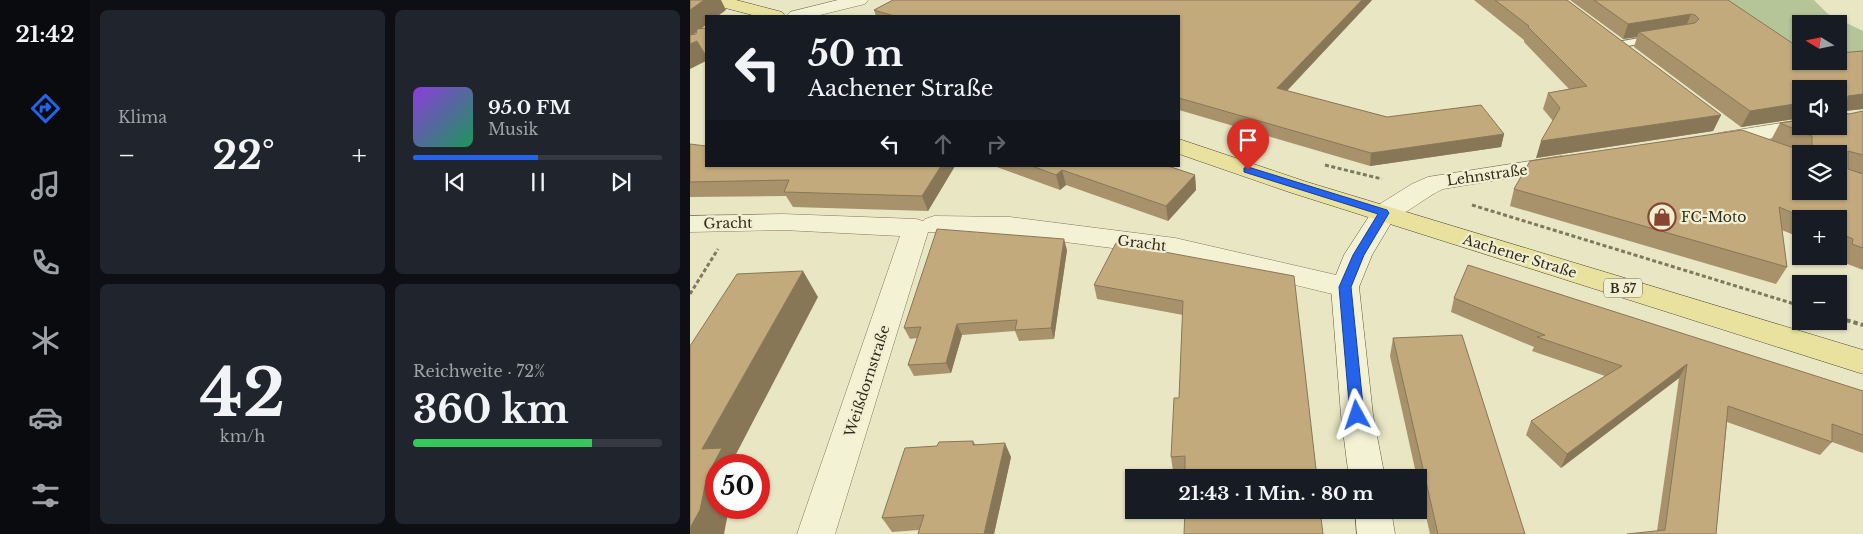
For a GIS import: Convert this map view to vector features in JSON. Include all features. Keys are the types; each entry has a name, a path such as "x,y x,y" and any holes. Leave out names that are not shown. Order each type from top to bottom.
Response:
{"main road":[{"path":"716,0 772,15"},
{"name":"Aachener Straße","path":"1180,146 1290,184 1863,362"}],"street":[{"path":"800,15 859,0"},
{"path":"1609,39 1640,62"},
{"path":"1716,120 1738,137 1774,151"},
{"path":"1699,143 1792,128"},
{"name":"Lehnstraße","path":"1384,213 1421,189 1437,182 1583,160"},
{"path":"1366,469 1357,415 1345,287 1358,255 1384,213"},
{"name":"Gracht","path":"690,224 783,222 1010,226 1175,247 1345,287"},
{"name":"Weißdornstraße","path":"816,534 925,226"},
{"path":"1374,519 1376,534"}],"lane":[{"path":"1609,39 1668,36"}],"path":[{"path":"1316,163 1421,189 1792,303"},
{"path":"690,294 734,223"},
{"path":"1847,320 1863,325"}],"green space":[{"path":"1686,0 1814,0 1830,15 1792,15 1792,56"},
{"path":"1848,24 1863,31 1863,54 1848,56"}],"building":[{"path":"690,0 704,0 690,10"},
{"path":"893,0 1362,0 1277,88 1387,117 1481,105 1504,134 1371,153 1180,98 1180,15 891,15 874,10"},
{"path":"1495,0 1567,0 1721,115 1541,141 1560,108 1548,93 1587,86 1529,26"},
{"path":"1594,0 1728,0 1792,43 1792,70 1848,70 1848,52 1863,51 1863,94 1848,96 1847,108 1847,80 1792,80 1792,104 1750,111 1639,32 1695,23 1699,19 1695,15 1691,14 1628,24"},
{"path":"705,28 705,54 697,41 690,44 690,35 696,34 697,29"},
{"path":"1863,111 1863,155 1848,151 1848,169 1863,174 1863,248 1852,244 1853,239 1847,236 1847,210 1792,210 1792,213 1779,207 1787,267 1514,189 1530,161 1742,130 1792,147 1792,200 1847,200 1847,145 1812,145 1812,136 1810,135 1847,135 1847,113"},
{"path":"1792,121 1792,128 1780,123"},
{"path":"690,144 705,146 705,167 940,167 922,196 784,192 789,180 690,182"},
{"path":"1035,167 1171,167 1195,175 1166,206 1062,170 1056,175"},
{"path":"937,229 1064,239 1051,328 1015,330 1017,320 957,324 946,363 908,365 921,327 904,328"},
{"path":"1116,243 1294,276 1316,469 1185,469 1185,456 1171,457 1174,398 1179,398 1183,301 1094,285"},
{"path":"1468,265 1863,391 1863,435 1832,424 1832,442 1728,406 1716,534 1627,534 1665,530 1687,364 1567,454 1531,421 1622,366 1537,337 1545,335 1454,298"},
{"path":"803,271 702,449 722,448 719,454 705,454 705,486 700,510 690,528 690,346 737,274"},
{"path":"1462,335 1525,534 1438,534 1427,486 1427,469 1423,469 1393,338"},
{"path":"973,441 973,445 1005,443 984,534 918,534 924,515 882,518 905,448 937,446 939,442"},
{"path":"1185,519 1321,519 1323,534 1184,534"}],"place":[{"name":"FC-Moto","path":"1662,217"}],"route":[{"path":"1248,170 1384,213 1358,255 1345,287 1357,415"}]}
